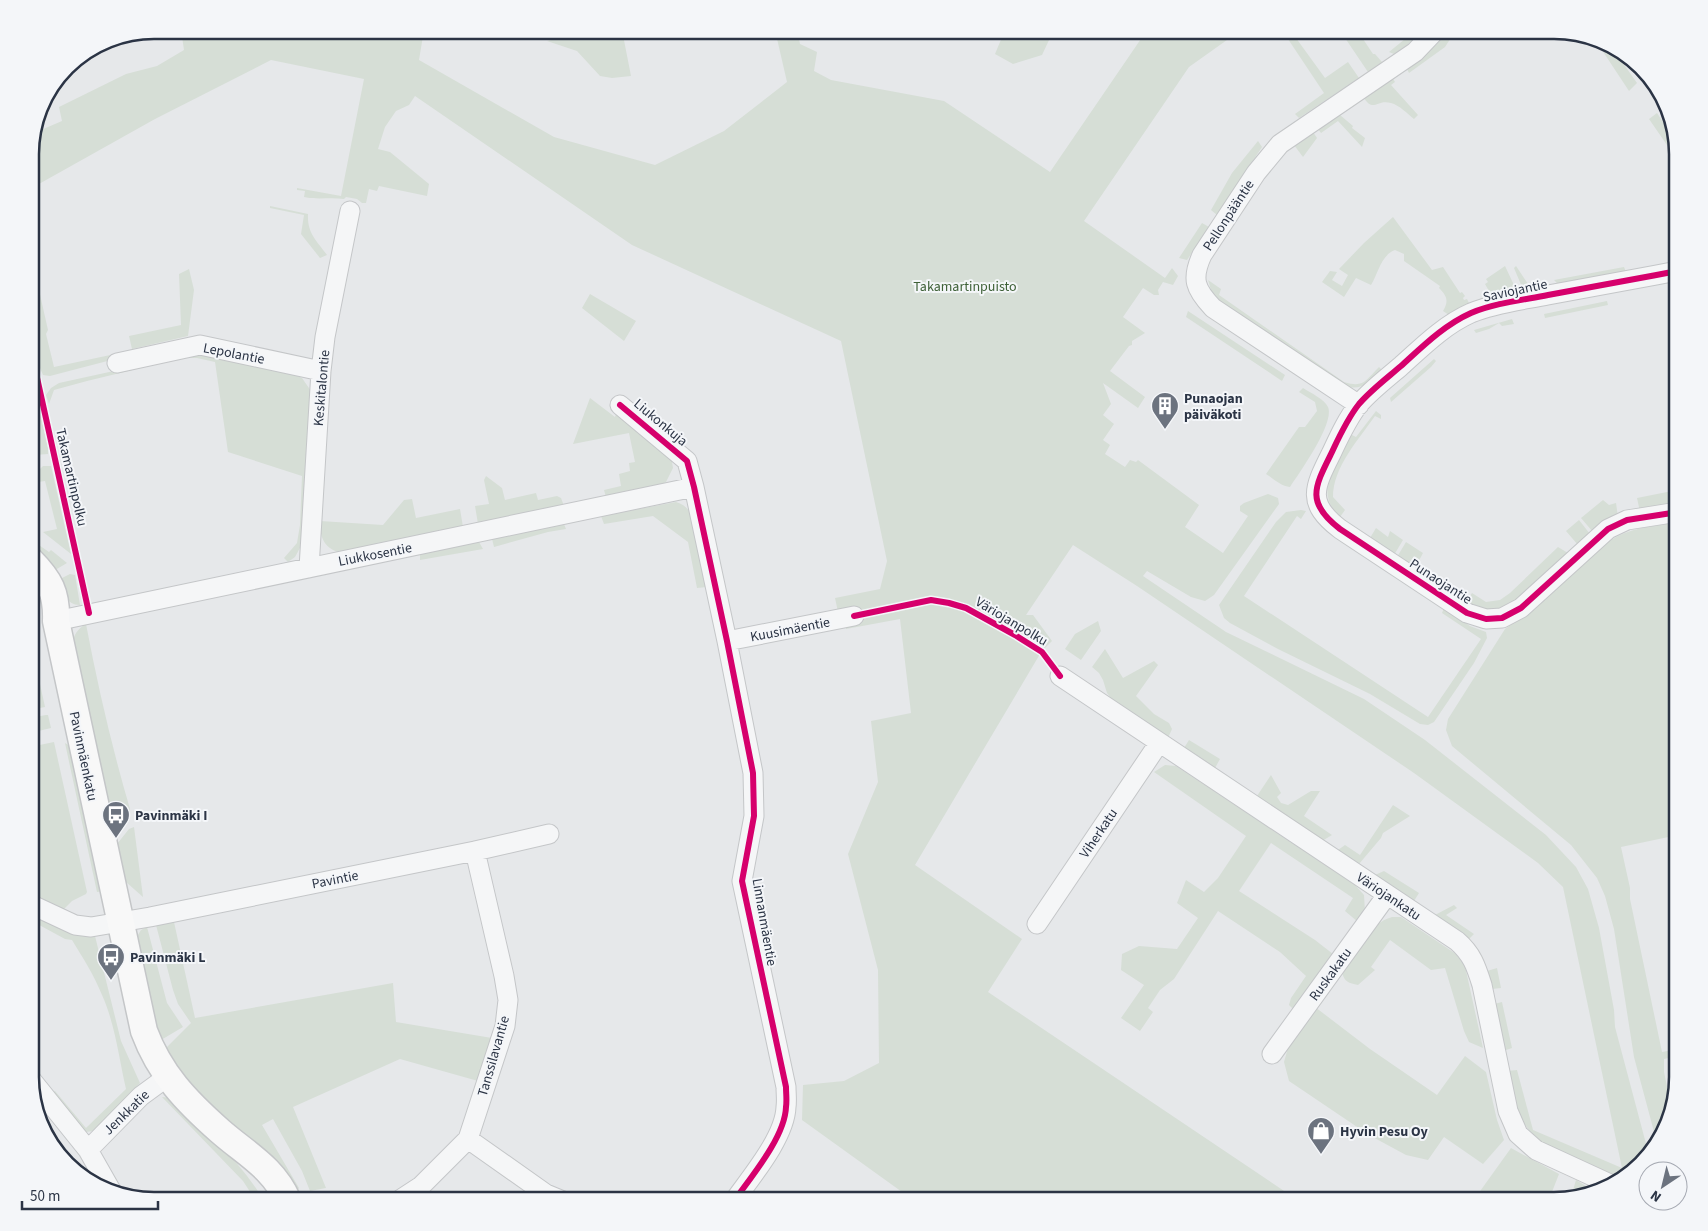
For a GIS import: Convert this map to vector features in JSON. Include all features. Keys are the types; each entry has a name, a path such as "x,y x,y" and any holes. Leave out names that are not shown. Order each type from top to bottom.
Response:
{"street":[{"name":"Pellonpääntie","path":"1359,405 1213,308 1204,298 1196,284 1197,266 1202,255 1256,173 1280,144 1415,52 1427,39"},
{"name":"Keskitalontie","path":"309,568 321,370 325,337 350,211"},
{"name":"Saviojantie","path":"1359,405 1423,346 1449,325 1471,313 1520,300 1669,273"},
{"name":"Lepolantie","path":"117,364 200,345 321,370"},
{"name":"Liukonkuja","path":"620,405 687,461 694,487"},
{"name":"Punaojantie","path":"1359,405 1346,424 1318,480 1316,494 1319,508 1340,529 1467,614 1486,619 1502,618 1521,608 1608,529 1627,520 1669,513"},
{"name":"Liukkosentie","path":"56,621 694,487"},
{"name":"Linnanmäentie","path":"694,487 753,773 754,816 742,880 786,1087 786,1108 781,1127 768,1152 740,1192"},
{"name":"Pavinmäenkatu","path":"39,570 53,591 56,604 56,621 144,1031 152,1051 167,1077 181,1094 220,1131 271,1173 284,1192"},
{"name":"Pavinmäenkatu","path":"39,597 56,621"},
{"name":"Kuusimäentie","path":"727,641 854,616"},
{"name":"Väriojankatu","path":"1060,676 1468,950 1482,984 1508,1111 1518,1134 1536,1150 1603,1181"},
{"name":"Viherkatu","path":"1037,924 1159,743"},
{"name":"Pavintie","path":"39,908 75,925 91,927 474,851 550,834"},
{"name":"Tanssilavantie","path":"412,1192 421,1186 468,1139 505,1026 508,1000 504,976 474,851"},
{"name":"Ruskakatu","path":"1272,1054 1387,895"},
{"name":"Jenkkatie","path":"88,1150 141,1096 167,1077"},
{"path":"40,1090 88,1150 106,1181"},
{"name":"Pavinmäenkatu","path":"220,1131 254,1174 265,1192"},
{"path":"468,1139 543,1192"}],"green space":[{"name":"Takamartinpuisto","path":"182,39 422,39 419,60 554,137 655,165 724,131 787,82 777,39 799,39 800,44 817,52 814,71 831,80 944,101 1050,172 1141,39 1228,39 1189,67 1084,221 1165,278 1172,268 1178,276 1173,285 1163,282 1158,290 1159,295 1154,295 1143,288 1123,317 1145,333 1132,341 1132,345 1129,346 1110,371 1145,397 1138,408 1103,383 1111,404 1103,415 1114,424 1103,440 1110,445 1105,454 1125,467 1130,460 1136,462 1138,460 1199,505 1185,527 1223,553 1248,516 1240,511 1240,506 1268,494 1278,498 1279,504 1214,595 1205,601 1191,597 1147,571 1143,576 1226,632 1364,699 1425,740 1546,835 1576,867 1588,889 1599,928 1614,1010 1615,1027 1646,1145 1615,1175 1541,1142 1526,1126 1514,1101 1507,1071 1517,1070 1533,1130 1622,1168 1563,887 1538,863 1414,773 1073,545 1026,615 1033,615 1052,641 1045,648 1008,626 1002,631 1040,654 915,865 1022,939 988,992 1286,1192 902,1192 802,1120 803,1085 844,1081 879,1063 878,970 848,854 878,782 871,721 911,713 900,619 846,629 844,611 838,612 835,598 880,589 887,561 841,341 632,245 415,96 409,105 396,111 385,127 378,149 390,152 429,184 427,196 379,186 377,191 369,189 366,203 346,197 344,199 304,197 305,191 297,190 297,188 341,196 364,79 271,60 155,119 39,184 39,147 42,130 62,121 59,107 126,74 157,66 184,50"},
{"path":"555,39 624,39 631,76 612,78 600,76 577,51 547,41"},
{"path":"1001,39 1050,39 1042,55 1013,64 995,54"},
{"path":"1288,39 1297,39 1325,78 1348,62 1359,78 1299,118 1295,114 1324,93"},
{"path":"1346,39 1363,39 1373,54 1382,62 1368,72"},
{"path":"1405,39 1413,39 1394,54 1389,52"},
{"path":"1442,39 1450,39 1445,47 1409,73 1407,69"},
{"path":"1602,50 1622,61 1637,83 1629,91"},
{"path":"1393,79 1395,82 1391,85 1418,115 1414,119 1394,104 1386,102 1370,105 1364,98"},
{"path":"1657,113 1665,125 1669,147 1649,119"},
{"path":"1340,115 1365,138 1362,147 1338,121 1321,133 1318,129"},
{"path":"1313,132 1317,138 1303,157 1294,145"},
{"path":"1258,141 1262,147 1217,215 1211,210 1232,173"},
{"path":"270,206 308,214 311,231 327,255 320,258 301,234 304,215 270,208"},
{"path":"1393,217 1432,270 1443,267 1460,293 1462,292 1465,296 1464,300 1467,299 1470,305 1449,315 1443,311 1446,299 1439,288 1440,286 1404,261 1404,254 1395,250 1390,252 1383,260 1371,285 1356,278 1344,297 1322,282 1330,271 1337,272 1332,280 1342,286 1348,275 1339,269"},
{"path":"1202,223 1209,227 1187,260 1179,258"},
{"path":"1505,266 1513,283 1514,293 1493,298 1485,284 1488,282 1486,279"},
{"path":"1516,266 1528,284 1537,284 1540,288 1526,291 1522,287 1514,268"},
{"path":"1624,267 1626,272 1559,285 1554,280"},
{"path":"189,269 194,290 188,336 132,349 129,336 181,325 179,274"},
{"path":"1208,280 1221,289 1219,295 1344,382 1360,384 1379,367 1382,370 1363,386 1348,387 1222,304 1212,293"},
{"path":"39,290 48,330 46,334 54,367 115,354 115,359 50,376 43,375 39,365"},
{"path":"590,294 636,321 624,341 582,308"},
{"path":"1607,301 1608,305 1545,318 1544,314"},
{"path":"1188,311 1285,375 1282,381 1186,317"},
{"path":"1512,319 1514,324 1502,326 1499,323 1489,329 1476,333 1474,330"},
{"path":"196,353 295,375 302,378 311,391 301,546 295,557 288,562 284,558 297,543 300,525 302,476 228,452 215,362 197,358 182,358 54,390 49,404 46,395 51,388 59,383"},
{"path":"1434,359 1436,361 1431,367 1391,402 1390,398"},
{"path":"1303,388 1324,401 1328,407 1329,414 1322,435 1290,487 1281,484 1266,474 1299,427 1305,427 1317,411 1315,402 1299,392"},
{"path":"590,398 615,417 617,411 671,456 673,468 666,482 658,486 606,497 604,490 621,486 619,474 630,471 629,463 635,462 629,433 573,444"},
{"path":"39,409 48,447 48,454 39,455"},
{"path":"1376,411 1381,415 1381,419 1375,416 1348,454 1337,475 1333,497 1345,510 1340,517 1332,507 1328,497 1327,486 1330,476 1350,434 1356,437"},
{"path":"43,466 51,466 71,554 43,532 57,529 45,481 39,482 39,470"},
{"path":"486,476 502,488 505,500 536,493 538,500 557,496 561,498 564,506 478,524 475,506 489,504 484,480"},
{"path":"1669,492 1669,506 1640,512 1637,498"},
{"path":"412,499 416,518 460,509 463,527 340,553 330,548 322,537 320,521 383,525 404,500"},
{"path":"1603,500 1609,505 1616,503 1618,517 1593,532 1581,518"},
{"path":"676,502 682,504 693,518 707,587 697,588 688,542 653,516 604,524 601,516"},
{"path":"1306,511 1301,519 1297,516 1244,596 1428,717 1481,639 1442,613 1444,608 1470,626 1486,632 1487,638 1474,663 1434,722 1428,725 1420,724 1370,694 1278,649 1224,618 1219,605 1276,522 1286,512"},
{"path":"1579,520 1590,534 1578,545 1566,531"},
{"path":"1669,523 1669,837 1621,847 1662,1052 1669,1051 1669,1058 1664,1059 1664,1072 1668,1092 1663,1114 1654,1133 1634,1057 1614,929 1605,896 1597,878 1571,845 1452,746 1446,730 1448,719 1505,629 1544,600 1607,542 1625,533"},
{"path":"564,524 566,529 494,547 492,539"},
{"path":"1376,528 1388,537 1390,531 1403,540 1394,555 1370,538"},
{"path":"479,542 483,549 420,560 420,553"},
{"path":"1406,542 1423,553 1415,568 1397,557"},
{"path":"39,545 49,552 51,550 67,563 50,573 39,561"},
{"path":"1558,547 1568,553 1536,583 1509,604 1503,607 1488,609 1479,608 1466,602 1472,593 1486,602 1500,600 1510,593"},
{"path":"70,574 75,575 80,605 71,603 68,600 58,580"},
{"path":"1098,621 1101,631 1081,660 1065,649 1075,634"},
{"path":"86,624 95,671 130,809 129,816 115,832 114,828 108,830 72,644 76,632"},
{"path":"1105,649 1123,678 1154,661 1158,665 1136,696 1154,714 1169,723 1172,729 1168,738 1113,701 1107,693 1099,673 1092,667"},
{"path":"39,679 45,707 39,708"},
{"path":"48,715 51,728 39,731 39,716"},
{"path":"1189,740 1220,759 1215,768 1184,748"},
{"path":"54,742 87,892 72,901 62,911 39,899 39,745"},
{"path":"65,743 73,748 104,891 97,892"},
{"path":"1165,765 1176,766 1355,885 1364,895 1365,912 1358,922 1345,911 1353,898 1271,843 1239,891 1315,940 1333,954 1330,965 1301,1005 1292,1008 1289,1005 1291,998 1306,976 1280,952 1218,911 1174,979 1160,990 1148,1008 1153,1012 1140,1031 1121,1018 1144,985 1121,970 1122,954 1139,946 1177,949 1198,918 1177,903 1186,880 1204,892 1218,878 1246,836 1154,772"},
{"path":"1271,775 1281,793 1277,797 1281,803 1288,805 1311,791 1320,791 1304,816 1332,835 1322,841 1257,796"},
{"path":"1393,805 1410,816 1383,833 1359,864 1338,850 1345,845 1360,855"},
{"path":"134,827 143,897 126,882 117,844 129,829"},
{"path":"1384,871 1419,893 1414,901 1375,875"},
{"path":"1454,905 1457,908 1446,915 1474,934 1469,939 1435,915"},
{"path":"1392,917 1401,917 1456,954 1465,966 1483,1048 1469,1042 1445,968 1431,970 1390,940 1371,967 1375,970 1358,985 1350,983 1344,978 1342,972 1363,940 1376,925"},
{"path":"39,918 75,934 95,936 121,1041 140,1083 93,1131 86,1132 80,1128 51,1093 55,1091 86,1128 126,1089 116,1041 106,1006 95,980 72,940 65,939 39,925"},
{"path":"174,922 195,1018 393,983 396,1022 492,1038 478,1081 400,1059 293,1107 326,1188 310,1191 302,1171 273,1119 262,1125 299,1188 297,1192 220,1119 163,1051 191,1023 178,1004 173,990 156,925"},
{"path":"147,927 167,1003 183,1027 161,1040 157,1040 136,938 141,930"},
{"path":"1497,968 1501,988 1492,989 1487,971"},
{"path":"1502,1002 1512,1048 1503,1051 1494,1004"},
{"path":"1315,1007 1370,1049 1437,1095 1465,1056 1486,1072 1497,1120 1504,1140 1483,1164 1444,1137 1428,1160 1406,1155 1369,1135 1289,1081 1284,1062 1288,1048"},
{"path":"162,1097 172,1098 221,1146 259,1192 250,1192 243,1181"},
{"path":"1511,1148 1559,1174 1552,1192 1479,1192"},
{"path":"1576,1180 1587,1187 1584,1188 1573,1190"}],"cycle path":[{"path":"1669,273 1499,304 1461,318 1425,344 1359,404 1344,428 1320,476 1316,494 1322,511 1340,529 1467,613 1486,619 1502,618 1521,608 1608,529 1627,520 1669,513"},
{"name":"Takamartinpolku","path":"39,387 89,613"},
{"path":"620,405 687,461 727,641 753,773 754,816 742,881 786,1087 786,1102 784,1119 774,1144 741,1192"},
{"name":"Väriojanpolku","path":"854,616 931,600 949,603 966,608 1042,652 1060,676"}],"place":[{"name":"Punaojan päiväkoti","path":"1165,430"},
{"name":"Pavinmäki I","path":"116,839"},
{"name":"Pavinmäki L","path":"111,981"},
{"name":"Hyvin Pesu Oy","path":"1321,1155"}]}
